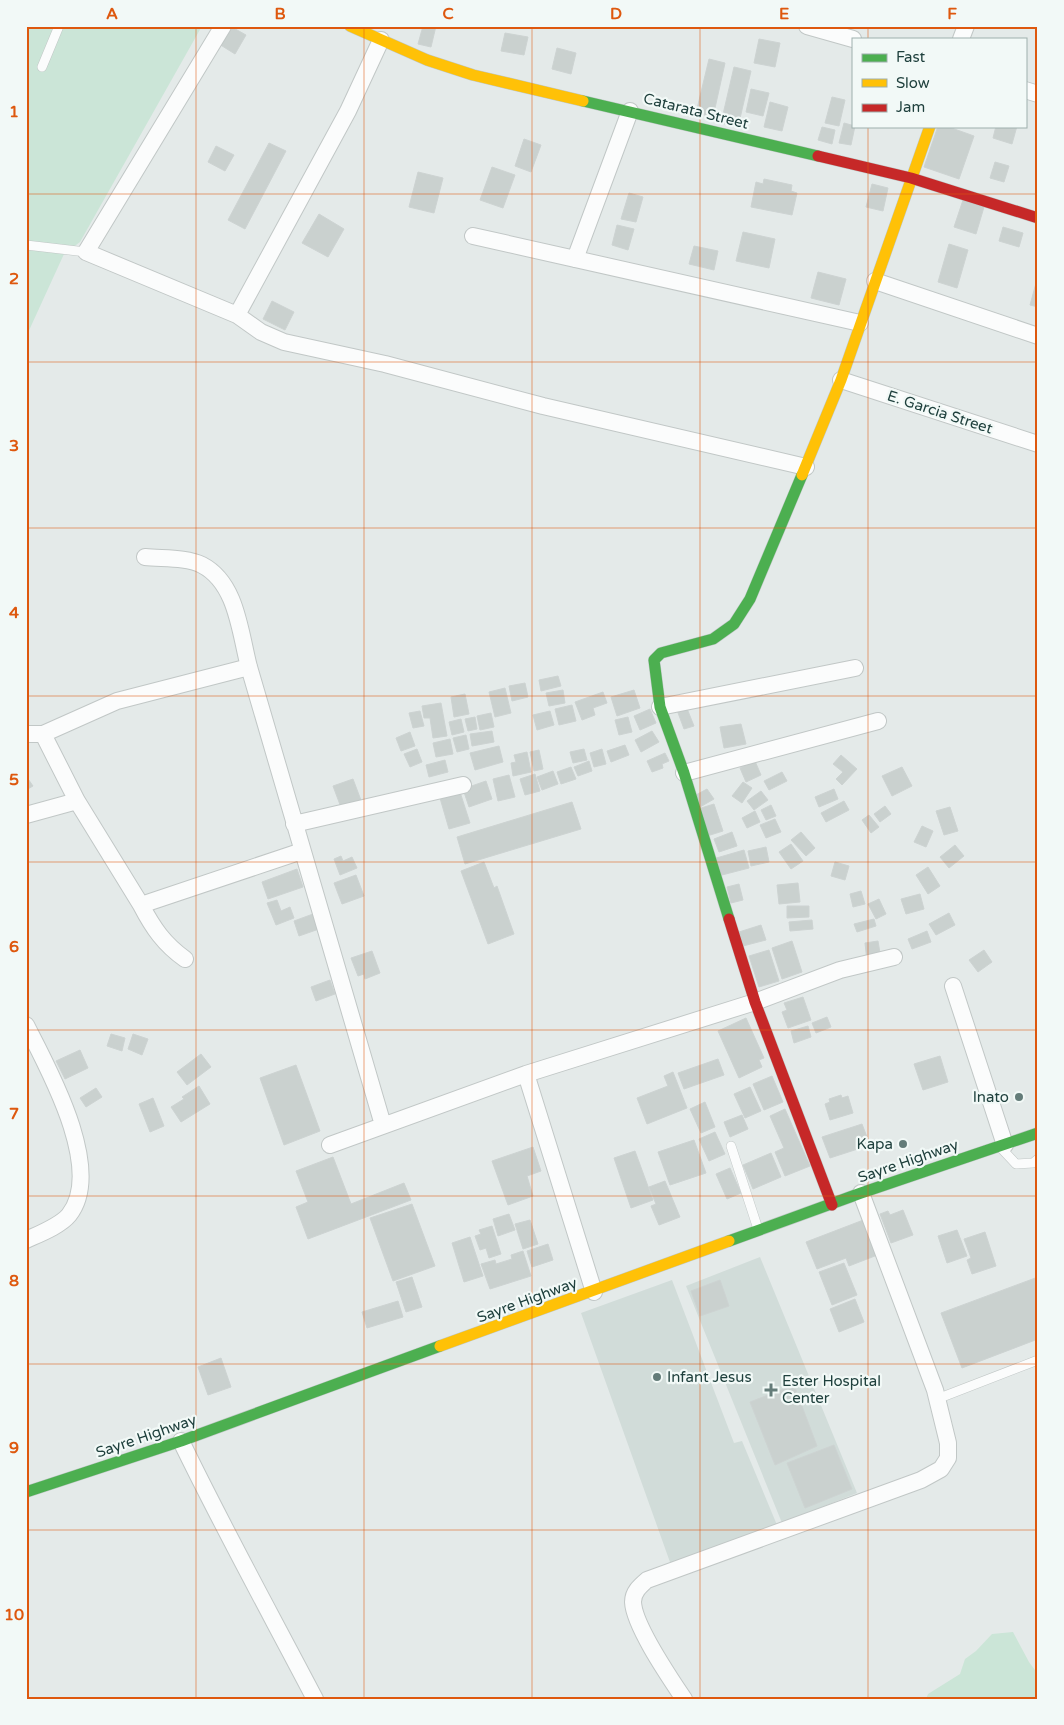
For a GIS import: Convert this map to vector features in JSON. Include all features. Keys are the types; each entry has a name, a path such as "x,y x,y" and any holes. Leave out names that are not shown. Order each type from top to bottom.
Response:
{"main road":[{"name":"Catarata Street","path":"350,26 427,60 472,75 912,178 1038,218"},
{"path":"832,1205 755,1002 684,773 660,707 654,660 661,653 713,638 734,624 754,591 841,380 929,128"},
{"name":"Sayre Highway","path":"26,1492 181,1441 759,1232 861,1193 1038,1133"}],"street":[{"path":"223,26 86,252 237,315 261,332 284,342 404,369 544,406 806,466"},
{"path":"807,26 852,39"},
{"path":"961,38 966,26"},
{"path":"237,315 327,150 381,40"},
{"path":"1026,90 1038,94"},
{"path":"575,259 630,111"},
{"path":"473,236 860,323"},
{"path":"876,282 1038,336"},
{"name":"E. Garcia Street","path":"841,380 1038,444"},
{"path":"145,558 178,560 201,564 220,578 232,600 249,667 382,1125"},
{"path":"26,734 44,734 116,701 249,667"},
{"path":"660,707 855,668"},
{"path":"684,773 878,720"},
{"path":"44,734 62,774 77,801 141,905 157,935 167,946 185,959"},
{"path":"294,824 463,785"},
{"path":"26,815 77,801"},
{"path":"141,905 302,851"},
{"path":"330,1145 526,1074 755,1002 840,970 894,957"},
{"path":"953,986 1002,1146"},
{"path":"26,1025 74,1128 80,1157 80,1185 77,1199 69,1216 26,1240"},
{"path":"526,1074 594,1292"},
{"path":"684,1699 665,1671 637,1617 633,1601 636,1590 647,1580 921,1480 941,1469 948,1458 948,1443 937,1399 861,1193"},
{"path":"181,1441 218,1519 274,1618 315,1699"}],"lane":[{"path":"42,67 58,26"},
{"path":"26,245 86,252"},
{"path":"731,1146 759,1232"},
{"path":"1002,1146 1016,1164 1033,1163 1038,1159"},
{"path":"937,1399 1038,1360"}],"shaded area":[{"name":"Ester Hospital Center","path":"760,1257 857,1493 782,1523 686,1286"},
{"name":"Infant Jesus","path":"672,1280 734,1443 742,1441 777,1525 671,1565 581,1313"}],"green space":[{"path":"26,26 202,26 80,242 64,254 26,337"},
{"path":"1013,1632 1029,1662 1038,1674 1038,1699 926,1699 928,1694 960,1674 965,1659 976,1651 992,1634"}],"building":[{"path":"230,26 246,35 235,54 219,44"},
{"path":"423,26 436,26 431,47 418,44"},
{"path":"505,33 528,37 524,55 501,51"},
{"path":"759,39 780,43 775,67 754,63"},
{"path":"557,48 576,53 571,74 552,69"},
{"path":"709,59 725,63 713,117 696,113"},
{"path":"734,67 751,71 738,127 721,123"},
{"path":"751,89 769,93 763,116 746,112"},
{"path":"832,97 845,100 839,126 825,123"},
{"path":"770,102 788,107 782,131 764,127"},
{"path":"844,123 852,125 852,128 855,128 851,145 839,143"},
{"path":"822,127 835,130 832,144 818,140"},
{"path":"937,128 952,128 974,136 959,179 924,167"},
{"path":"996,128 1016,128 1012,144 993,138"},
{"path":"524,139 541,145 531,172 515,166"},
{"path":"269,143 286,151 245,229 228,220"},
{"path":"216,146 234,155 225,171 208,162"},
{"path":"995,162 1009,166 1004,182 990,178"},
{"path":"492,167 515,175 503,208 480,200"},
{"path":"418,172 443,178 434,213 409,207"},
{"path":"764,179 792,185 791,191 797,193 792,215 751,207 756,182 763,184"},
{"path":"872,184 888,188 883,211 866,207"},
{"path":"629,193 643,197 636,222 621,219"},
{"path":"963,200 984,207 976,234 954,227"},
{"path":"319,214 344,229 328,257 302,243"},
{"path":"617,225 634,229 628,250 612,245"},
{"path":"1003,227 1023,233 1019,247 999,241"},
{"path":"743,232 775,239 769,268 736,261"},
{"path":"949,244 968,250 957,288 938,282"},
{"path":"694,246 718,251 714,270 689,264"},
{"path":"818,272 846,279 839,305 811,298"},
{"path":"1038,276 1038,307 1030,305"},
{"path":"272,301 294,312 285,330 263,319"},
{"path":"558,676 561,686 541,691 539,680"},
{"path":"525,683 528,697 512,701 509,686"},
{"path":"505,688 511,713 495,717 489,692"},
{"path":"563,690 565,703 549,706 546,693"},
{"path":"634,690 640,708 617,716 611,697"},
{"path":"603,692 607,703 593,708 595,715 582,720 575,702"},
{"path":"465,694 469,714 454,717 451,697"},
{"path":"441,703 447,736 433,738 430,718 424,718 422,706"},
{"path":"572,705 576,721 559,725 555,709"},
{"path":"686,706 694,726 684,729 677,710"},
{"path":"650,709 656,723 640,730 634,716"},
{"path":"420,711 424,726 413,728 409,713"},
{"path":"550,711 554,725 537,730 533,715"},
{"path":"491,713 494,727 480,730 477,716"},
{"path":"475,717 477,729 468,731 465,719"},
{"path":"628,717 632,732 619,735 615,720"},
{"path":"461,719 464,732 452,735 449,722"},
{"path":"741,724 746,744 724,748 720,727"},
{"path":"492,731 494,742 472,746 470,734"},
{"path":"652,731 659,742 641,752 635,740"},
{"path":"410,732 415,746 401,751 396,738"},
{"path":"466,735 469,749 457,752 453,738"},
{"path":"450,739 453,754 436,757 433,743"},
{"path":"625,745 629,755 611,762 607,751"},
{"path":"499,746 503,762 475,770 470,753"},
{"path":"417,749 422,762 410,767 404,754"},
{"path":"584,749 587,760 573,763 570,752"},
{"path":"602,749 606,764 594,767 590,753"},
{"path":"539,750 543,769 534,771 530,752"},
{"path":"527,752 531,772 513,776 511,763 516,762 514,755"},
{"path":"665,753 669,761 662,764 663,768 652,772 647,761"},
{"path":"841,755 857,769 842,785 836,779 843,772 833,764"},
{"path":"445,760 448,772 429,777 426,765"},
{"path":"589,761 592,771 578,776 574,767"},
{"path":"755,761 761,775 746,782 740,768"},
{"path":"571,767 576,779 561,784 557,772"},
{"path":"902,767 912,786 892,796 882,776"},
{"path":"553,771 558,784 542,790 537,777"},
{"path":"782,772 787,781 769,790 764,781"},
{"path":"535,774 540,791 525,795 520,779"},
{"path":"509,775 515,797 498,801 493,779"},
{"path":"26,776 33,786 26,790"},
{"path":"353,779 362,803 342,810 333,786"},
{"path":"486,781 492,799 469,807 463,789"},
{"path":"743,782 752,788 742,803 732,796"},
{"path":"707,789 714,799 700,807 694,796"},
{"path":"834,789 838,799 819,807 815,797"},
{"path":"761,791 768,800 754,810 747,801"},
{"path":"460,792 470,823 449,829 440,798"},
{"path":"844,801 849,810 826,822 821,813"},
{"path":"572,802 581,829 465,864 457,837"},
{"path":"714,804 723,831 707,836 698,809"},
{"path":"771,805 776,816 766,820 761,810"},
{"path":"885,806 891,814 880,822 874,814"},
{"path":"950,807 958,831 944,835 936,811"},
{"path":"755,811 760,822 747,828 742,818"},
{"path":"869,815 879,827 871,833 862,820"},
{"path":"775,819 781,832 766,838 760,825"},
{"path":"922,826 933,831 926,847 914,842"},
{"path":"732,832 737,846 719,852 714,839"},
{"path":"801,832 815,848 806,856 791,840"},
{"path":"791,844 803,861 791,869 779,852"},
{"path":"955,845 964,856 949,868 940,857"},
{"path":"766,847 769,862 751,866 748,851"},
{"path":"744,850 749,868 718,876 713,859"},
{"path":"341,856 343,861 352,857 357,868 340,875 334,859"},
{"path":"484,862 494,888 497,886 514,934 488,944 461,871"},
{"path":"835,862 849,866 845,880 831,876"},
{"path":"928,867 940,886 928,894 916,875"},
{"path":"297,869 303,887 268,899 262,882"},
{"path":"356,875 364,896 342,904 334,883"},
{"path":"798,883 800,902 779,904 777,885"},
{"path":"739,884 743,900 731,903 727,887"},
{"path":"861,891 865,904 853,907 850,894"},
{"path":"920,894 924,909 906,914 901,899"},
{"path":"879,899 886,914 876,919 868,904"},
{"path":"277,900 281,911 290,907 294,918 276,925 267,903"},
{"path":"787,906 809,906 809,917 787,918"},
{"path":"949,913 955,925 936,935 929,924"},
{"path":"313,914 319,929 299,936 294,921"},
{"path":"874,919 876,926 857,932 854,924"},
{"path":"812,920 813,929 790,931 789,922"},
{"path":"761,925 766,940 743,946 739,932"},
{"path":"927,931 931,942 912,949 908,939"},
{"path":"792,941 802,972 782,979 772,948"},
{"path":"878,941 881,959 867,961 865,943"},
{"path":"769,950 779,981 759,987 749,956"},
{"path":"984,950 992,962 978,972 969,960"},
{"path":"372,951 380,973 365,979 364,974 358,976 351,958"},
{"path":"330,980 335,994 316,1001 311,987"},
{"path":"803,997 811,1020 788,1028 782,1012 787,1010 784,1003"},
{"path":"827,1017 831,1027 816,1033 812,1023"},
{"path":"746,1018 764,1058 759,1060 762,1067 739,1078 718,1031"},
{"path":"808,1026 811,1037 794,1043 791,1031"},
{"path":"111,1034 125,1038 122,1051 107,1046"},
{"path":"133,1034 148,1039 142,1055 128,1049"},
{"path":"80,1050 88,1068 65,1079 56,1061"},
{"path":"201,1054 211,1067 187,1085 177,1072"},
{"path":"940,1056 948,1082 923,1090 914,1064"},
{"path":"718,1059 724,1075 684,1089 678,1073"},
{"path":"296,1065 320,1131 284,1145 260,1078"},
{"path":"673,1072 687,1108 647,1124 637,1098 668,1086 664,1076"},
{"path":"772,1076 783,1102 764,1110 753,1084"},
{"path":"199,1086 210,1104 181,1122 171,1107"},
{"path":"750,1087 761,1111 745,1118 734,1094"},
{"path":"96,1088 102,1097 86,1107 80,1098"},
{"path":"841,1095 842,1098 848,1096 853,1113 830,1120 825,1104 830,1102 829,1099"},
{"path":"153,1098 164,1126 150,1132 139,1104"},
{"path":"705,1102 715,1127 701,1133 690,1109"},
{"path":"785,1109 810,1166 785,1176 775,1152 784,1148 770,1116"},
{"path":"742,1115 748,1129 730,1137 724,1122"},
{"path":"862,1124 870,1145 830,1158 822,1137"},
{"path":"715,1132 725,1154 709,1161 699,1139"},
{"path":"694,1140 706,1173 670,1185 658,1152"},
{"path":"533,1147 541,1171 527,1176 533,1196 508,1205 492,1161"},
{"path":"635,1151 653,1200 631,1208 614,1158"},
{"path":"771,1153 781,1177 753,1189 743,1165"},
{"path":"333,1157 351,1204 404,1183 411,1200 308,1239 296,1207 308,1202 296,1171"},
{"path":"730,1168 741,1193 727,1199 716,1174"},
{"path":"665,1181 680,1217 659,1225 651,1206 656,1204 649,1187"},
{"path":"412,1204 435,1266 393,1281 370,1218"},
{"path":"903,1210 913,1235 891,1243 880,1214 888,1211 890,1215"},
{"path":"509,1214 515,1230 498,1236 493,1219"},
{"path":"866,1219 880,1254 849,1266 846,1258 817,1269 806,1242"},
{"path":"530,1220 538,1244 523,1249 515,1224"},
{"path":"492,1226 501,1254 489,1258 486,1248 480,1250 475,1236 481,1234 479,1230"},
{"path":"957,1230 967,1256 947,1263 938,1236"},
{"path":"985,1232 996,1266 972,1274 967,1260 971,1258 964,1239"},
{"path":"470,1237 483,1276 464,1282 452,1243"},
{"path":"548,1244 553,1260 532,1267 527,1251"},
{"path":"523,1251 531,1276 490,1289 481,1264 495,1260 496,1264 512,1259 511,1255"},
{"path":"844,1263 857,1295 832,1305 819,1272"},
{"path":"412,1277 422,1307 406,1312 396,1282"},
{"path":"1038,1277 1038,1339 962,1368 941,1313"},
{"path":"720,1280 729,1306 700,1316 691,1291"},
{"path":"855,1299 864,1322 839,1332 830,1309"},
{"path":"398,1301 403,1317 367,1328 362,1312"},
{"path":"221,1358 231,1387 208,1395 198,1367"},
{"path":"794,1385 817,1446 775,1465 750,1402"},
{"path":"834,1445 852,1489 805,1508 787,1463"}],"traffic: fast":[{"path":"583,101 818,156"},
{"path":"729,919 684,773 660,707 654,660 661,653 713,639 734,624 750,599 802,475"},
{"path":"729,1241 861,1193 1038,1133"},
{"path":"26,1492 181,1441 440,1346"}],"traffic: slow":[{"path":"350,26 427,60 473,75 583,101"},
{"path":"802,475 841,380 929,128"},
{"path":"440,1346 729,1241"}],"traffic: jam":[{"path":"818,156 911,178 1038,218"},
{"path":"729,919 755,1002 832,1205"}],"place":[{"name":"Inato","path":"1019,1097"},
{"name":"Kapa","path":"903,1144"},
{"name":"Infant Jesus","path":"657,1377"},
{"name":"Ester Hospital Center","path":"771,1390"}]}
